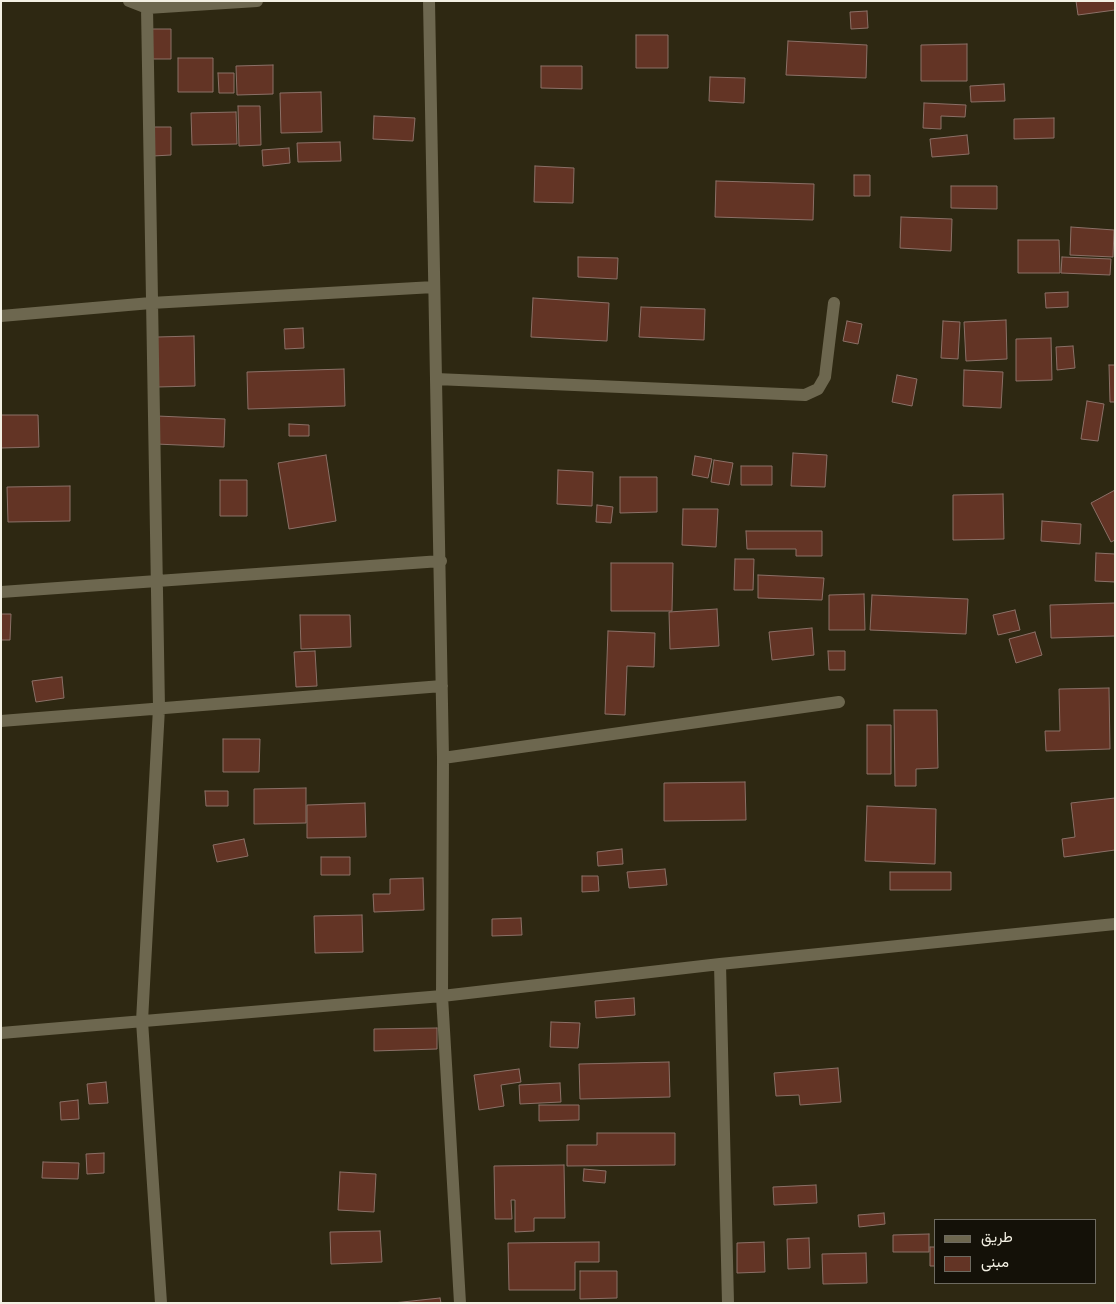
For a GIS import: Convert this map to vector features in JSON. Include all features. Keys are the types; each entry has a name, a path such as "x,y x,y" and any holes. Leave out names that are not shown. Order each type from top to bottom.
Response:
{"street":[{"path":"129,1 147,8 257,1"},
{"path":"429,1 444,758 442,996 460,1303"},
{"path":"147,8 159,708 142,1021 161,1303"},
{"path":"1,316 151,303 434,288"},
{"path":"436,380 805,395 818,389 825,378 834,303"},
{"path":"1,592 441,561"},
{"path":"1,720 442,686"},
{"path":"444,758 839,702"},
{"path":"1,1033 442,996 720,964 1115,924"},
{"path":"720,964 728,1303"}],"building":[{"path":"1076,1 1115,1 1115,10 1078,15"},
{"path":"867,11 868,28 851,29 850,12"},
{"path":"151,29 171,29 171,59 151,59"},
{"path":"636,35 668,35 668,68 636,68"},
{"path":"788,41 867,45 866,78 786,75"},
{"path":"967,44 967,81 921,81 921,45"},
{"path":"178,58 213,58 213,92 178,92"},
{"path":"273,65 273,94 237,95 236,66"},
{"path":"541,66 582,66 582,89 541,88"},
{"path":"218,73 234,73 234,93 219,93"},
{"path":"710,77 745,78 744,103 709,101"},
{"path":"1004,84 1005,101 971,102 970,86"},
{"path":"321,92 322,132 281,133 280,93"},
{"path":"924,103 966,105 965,117 941,116 941,129 923,128"},
{"path":"238,106 260,106 261,145 239,146"},
{"path":"236,112 237,144 192,145 191,113"},
{"path":"374,116 415,118 413,141 373,139"},
{"path":"1054,118 1054,138 1014,139 1014,119"},
{"path":"152,127 171,127 171,155 153,156"},
{"path":"967,135 969,154 932,157 930,139"},
{"path":"340,142 341,161 298,162 297,143"},
{"path":"289,148 290,163 263,166 262,150"},
{"path":"535,166 574,168 573,203 534,202"},
{"path":"854,175 870,175 870,196 854,196"},
{"path":"716,181 814,184 813,220 715,217"},
{"path":"951,186 997,186 997,209 951,208"},
{"path":"901,217 952,219 951,251 900,248"},
{"path":"1071,227 1114,230 1113,257 1070,255"},
{"path":"1018,240 1059,240 1060,273 1018,273"},
{"path":"578,257 618,258 617,279 578,277"},
{"path":"1062,257 1111,259 1110,275 1061,273"},
{"path":"1068,292 1068,307 1046,308 1045,293"},
{"path":"533,298 609,303 607,341 531,337"},
{"path":"641,307 705,309 704,340 639,337"},
{"path":"1006,320 1007,359 966,361 964,322"},
{"path":"847,321 862,324 858,344 843,341"},
{"path":"943,321 960,322 958,359 941,358"},
{"path":"303,328 304,348 285,349 284,329"},
{"path":"194,336 195,386 157,387 157,337"},
{"path":"1051,338 1052,380 1016,381 1016,339"},
{"path":"1073,346 1075,368 1057,370 1056,347"},
{"path":"1109,365 1115,365 1115,402 1110,402"},
{"path":"344,369 345,406 248,409 247,372"},
{"path":"964,370 1003,372 1001,408 963,406"},
{"path":"897,375 917,379 912,406 892,402"},
{"path":"1087,401 1104,404 1098,441 1081,439"},
{"path":"1,415 38,415 39,447 1,448"},
{"path":"157,416 225,419 224,447 156,444"},
{"path":"289,424 309,425 309,436 289,436"},
{"path":"793,453 827,455 825,487 791,486"},
{"path":"326,455 336,521 289,529 278,463"},
{"path":"695,456 712,459 708,478 692,475"},
{"path":"714,460 733,463 729,485 711,482"},
{"path":"741,466 772,466 772,485 741,485"},
{"path":"558,470 593,472 592,506 557,504"},
{"path":"620,477 657,477 657,512 620,513"},
{"path":"220,480 247,480 247,516 220,516"},
{"path":"70,486 70,521 8,522 7,487"},
{"path":"1115,490 1115,540 1111,542 1091,503"},
{"path":"1003,494 1004,539 953,540 953,495"},
{"path":"597,505 613,507 611,523 596,522"},
{"path":"683,509 718,509 716,547 682,545"},
{"path":"1042,521 1081,524 1080,544 1041,541"},
{"path":"746,531 822,531 822,556 796,556 796,549 747,549"},
{"path":"1096,553 1115,554 1115,582 1095,581"},
{"path":"735,559 754,559 753,590 734,590"},
{"path":"611,563 673,563 672,611 611,611"},
{"path":"758,575 824,578 822,600 758,598"},
{"path":"864,594 865,630 829,630 829,595"},
{"path":"872,595 968,599 966,634 870,630"},
{"path":"1115,603 1115,636 1051,638 1050,605"},
{"path":"717,609 719,646 670,649 669,612"},
{"path":"1015,610 1020,630 998,635 993,615"},
{"path":"1,614 11,614 10,640 1,640"},
{"path":"300,615 350,615 351,647 301,649"},
{"path":"812,628 814,655 772,660 769,632"},
{"path":"608,631 655,633 654,667 627,666 625,715 605,714"},
{"path":"1035,632 1042,655 1016,663 1009,639"},
{"path":"315,651 317,686 296,687 294,652"},
{"path":"828,651 845,651 845,670 829,670"},
{"path":"62,677 64,698 36,702 32,681"},
{"path":"1109,688 1110,749 1046,751 1045,731 1060,731 1059,689"},
{"path":"894,710 937,710 938,768 916,769 916,786 895,786"},
{"path":"867,725 891,725 891,774 867,774"},
{"path":"223,739 260,739 259,772 223,772"},
{"path":"745,782 746,820 664,821 664,783"},
{"path":"306,788 306,823 254,824 254,789"},
{"path":"205,791 228,791 228,806 206,806"},
{"path":"1115,798 1115,850 1064,857 1062,839 1075,837 1071,803"},
{"path":"365,803 366,837 307,838 307,805"},
{"path":"867,806 936,809 935,864 865,861"},
{"path":"244,839 248,856 217,862 213,845"},
{"path":"622,849 623,864 598,866 597,852"},
{"path":"321,857 350,857 350,875 321,875"},
{"path":"665,869 667,885 629,888 627,872"},
{"path":"890,872 951,872 951,890 890,890"},
{"path":"582,876 598,876 599,891 582,892"},
{"path":"423,878 424,910 374,912 373,894 390,894 390,879"},
{"path":"362,915 363,952 315,953 314,916"},
{"path":"521,918 522,935 492,936 492,919"},
{"path":"634,998 635,1015 596,1018 595,1001"},
{"path":"551,1022 580,1023 578,1048 550,1047"},
{"path":"437,1028 437,1049 374,1051 374,1029"},
{"path":"669,1062 670,1097 580,1099 579,1064"},
{"path":"838,1068 841,1102 800,1105 799,1095 776,1096 774,1073"},
{"path":"519,1069 521,1082 501,1085 504,1106 479,1110 474,1075"},
{"path":"106,1082 108,1103 89,1104 87,1084"},
{"path":"560,1083 561,1102 520,1104 519,1085"},
{"path":"78,1100 79,1119 61,1120 60,1102"},
{"path":"539,1105 579,1105 579,1120 539,1121"},
{"path":"597,1133 675,1133 675,1165 567,1166 567,1145 597,1145"},
{"path":"104,1153 104,1173 87,1174 86,1154"},
{"path":"43,1162 79,1163 78,1179 42,1178"},
{"path":"564,1165 565,1218 534,1218 534,1231 515,1232 515,1200 511,1200 512,1219 495,1219 494,1166"},
{"path":"584,1169 606,1171 605,1183 583,1181"},
{"path":"340,1172 376,1174 374,1212 338,1210"},
{"path":"816,1185 817,1203 774,1205 773,1187"},
{"path":"884,1213 885,1224 859,1227 858,1215"},
{"path":"380,1231 382,1262 331,1264 330,1232"},
{"path":"929,1234 929,1252 893,1252 893,1235"},
{"path":"809,1238 810,1268 788,1269 787,1239"},
{"path":"599,1242 599,1262 575,1262 575,1290 509,1290 508,1243"},
{"path":"764,1242 765,1272 737,1273 737,1243"},
{"path":"930,1247 934,1247 934,1266 930,1266"},
{"path":"866,1253 867,1283 823,1284 822,1254"},
{"path":"580,1271 617,1271 617,1298 580,1299"},
{"path":"440,1298 441,1303 393,1303"}]}
